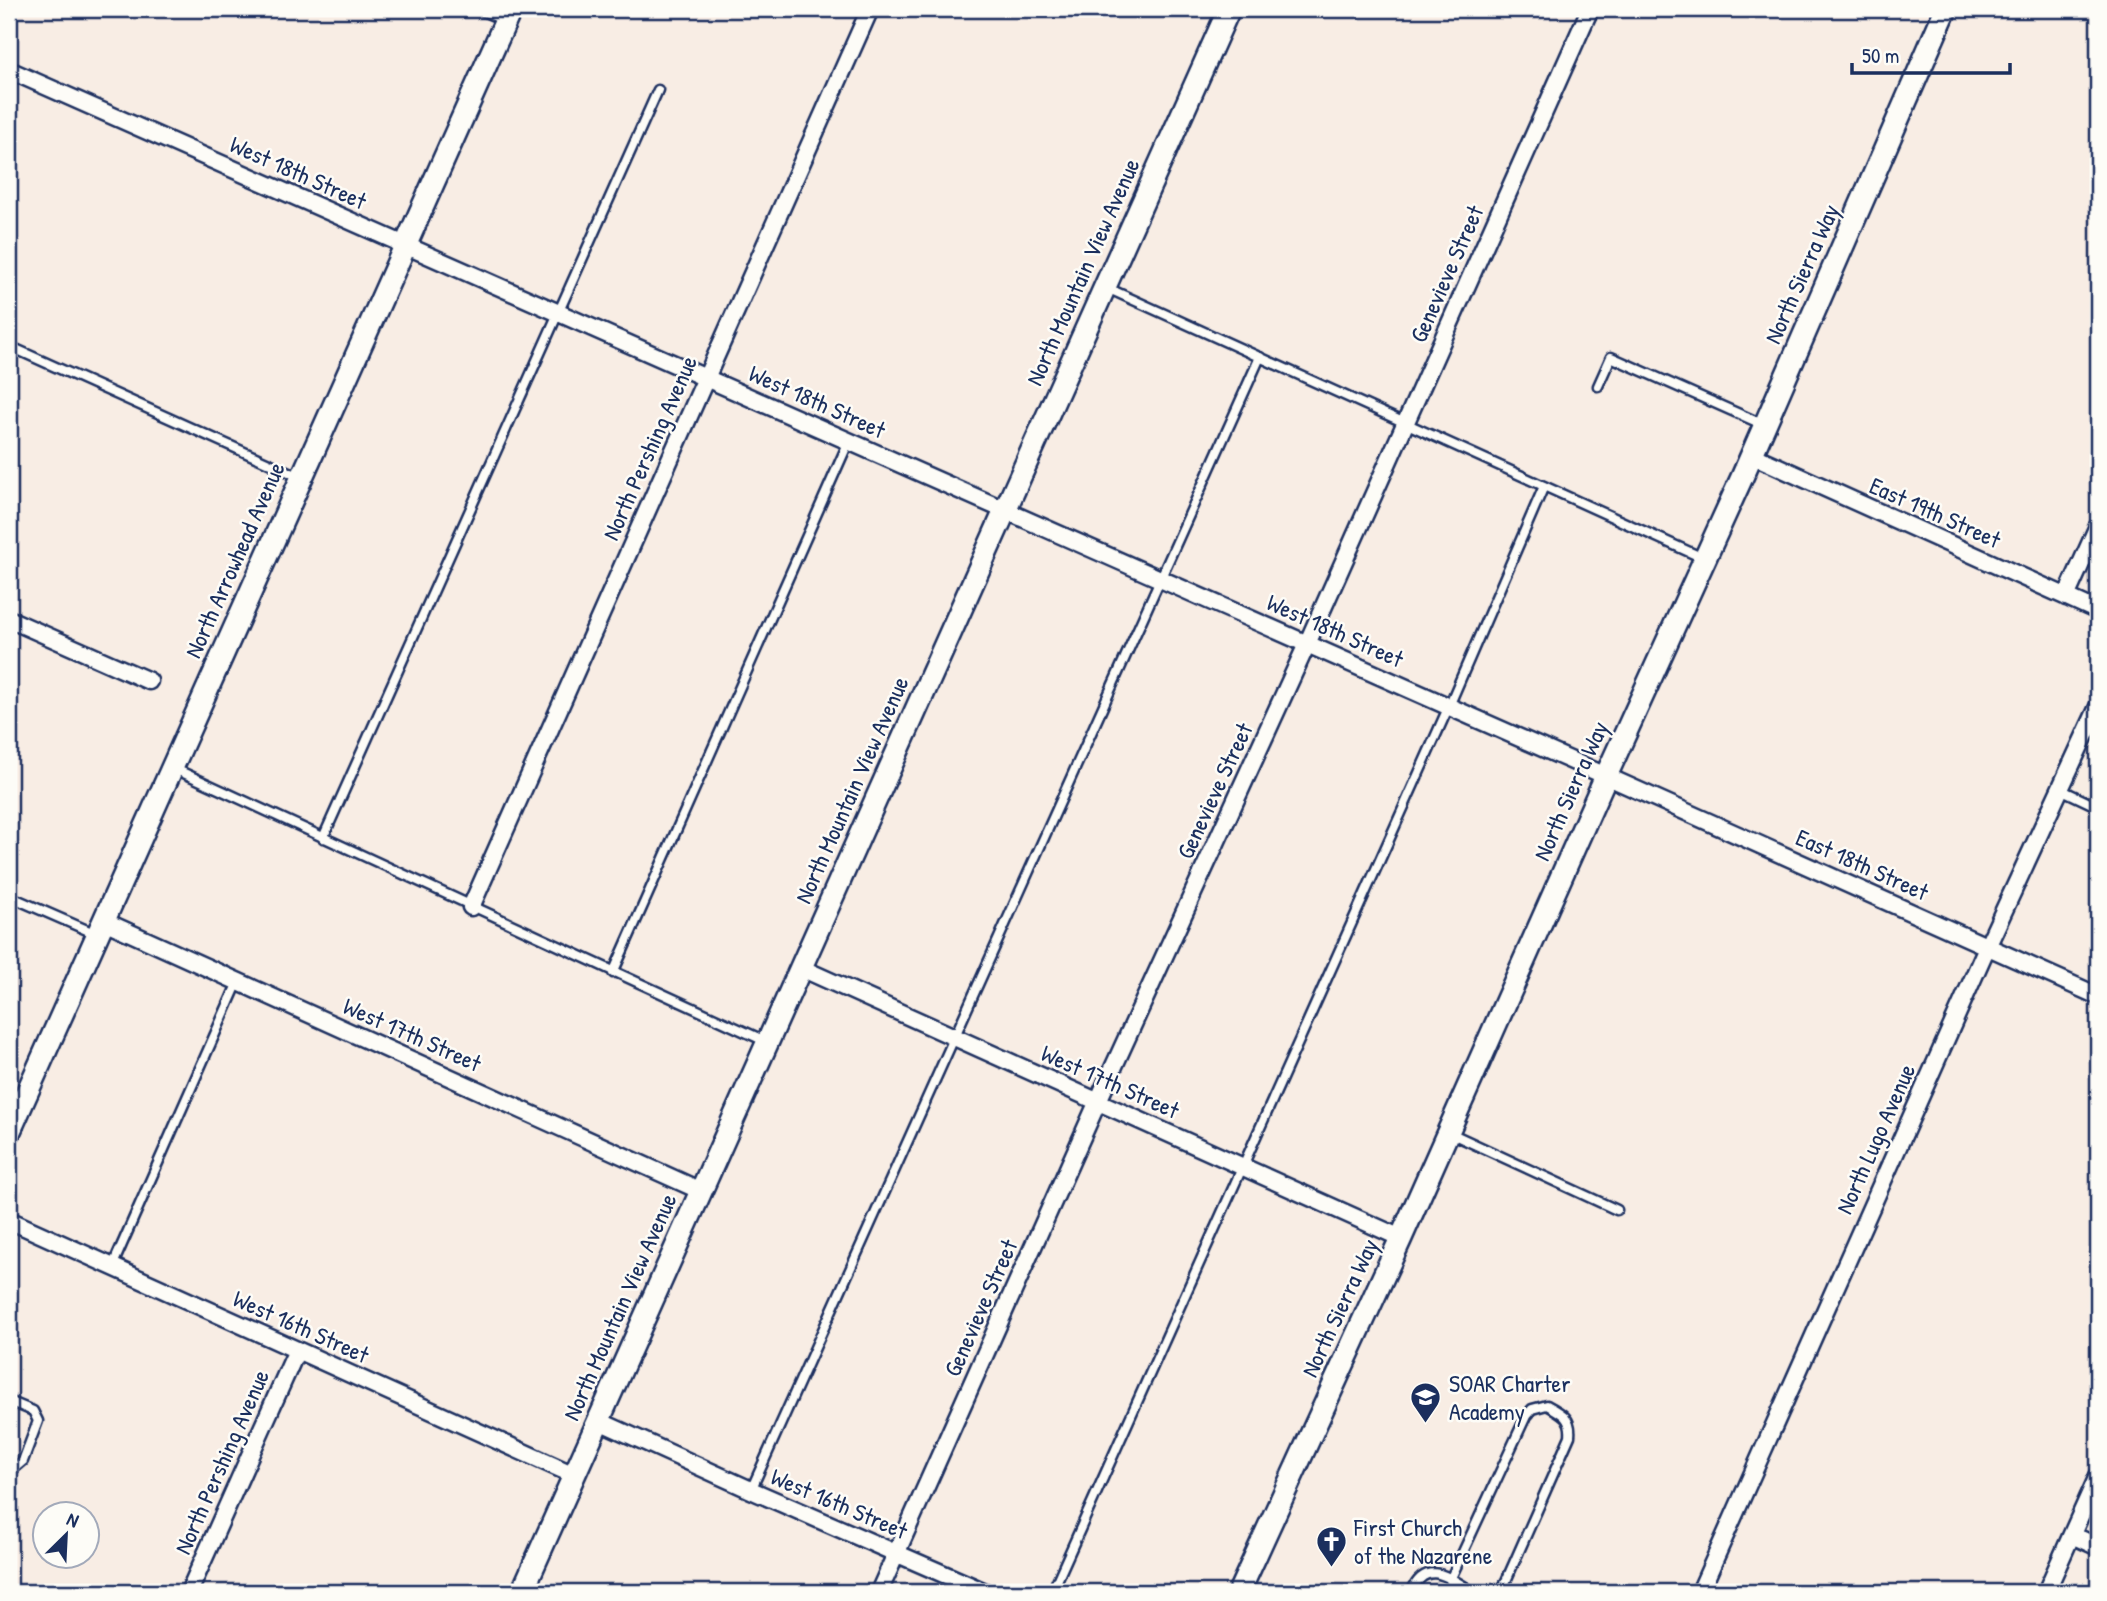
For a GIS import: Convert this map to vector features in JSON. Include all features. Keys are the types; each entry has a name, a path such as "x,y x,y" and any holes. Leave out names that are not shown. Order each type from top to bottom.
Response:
{"street":[{"name":"North Pershing Avenue","path":"471,907 870,9"},
{"name":"North Mountain View Avenue","path":"522,1592 1229,9"},
{"name":"Genevieve Street","path":"879,1592 1590,9"},
{"name":"North Sierra Way","path":"1239,1592 1752,455 1946,9"},
{"name":"North Arrowhead Avenue","path":"11,1119 101,928 300,477 509,15"},
{"name":"West 18th Street","path":"9,70 1606,776"},
{"name":"East 19th Street","path":"1752,455 2098,611"},
{"path":"2066,597 2098,526"},
{"path":"9,619 149,681"},
{"name":"North Lugo Avenue","path":"1700,1592 1987,947 2098,707"},
{"name":"East 18th Street","path":"1606,776 2098,996"},
{"name":"West 17th Street","path":"101,928 239,981 701,1191"},
{"name":"West 17th Street","path":"801,968 1401,1238"},
{"name":"West 16th Street","path":"9,1220 574,1475"},
{"name":"North Pershing Avenue","path":"189,1592 297,1350"},
{"name":"West 16th Street","path":"598,1421 985,1592"},
{"path":"2046,1592 2098,1476"},
{"path":"2073,1535 2098,1547"}],"lane":[{"path":"478,9 509,15"},
{"path":"323,838 658,90"},
{"path":"1105,287 1705,559"},
{"path":"9,346 300,477"},
{"path":"751,1490 1261,357"},
{"path":"1598,386 1611,357 1765,425"},
{"path":"613,972 849,441"},
{"path":"1052,1592 1244,1167 1544,486"},
{"path":"172,768 768,1042"},
{"path":"2060,789 2098,807"},
{"path":"9,896 101,928"},
{"path":"112,1267 239,981"},
{"path":"1448,1132 1617,1210"},
{"path":"9,1401 33,1411 38,1421 23,1461 9,1473"},
{"path":"1450,1580 1526,1416 1532,1409 1547,1405 1564,1414 1571,1426 1570,1436 1502,1590 1497,1592"},
{"path":"1411,1592 1414,1584 1426,1573 1435,1572 1474,1592"}],"place":[{"name":"SOAR Charter Academy","path":"1426,1425"},
{"name":"First Church of the Nazarene","path":"1331,1569"}]}
